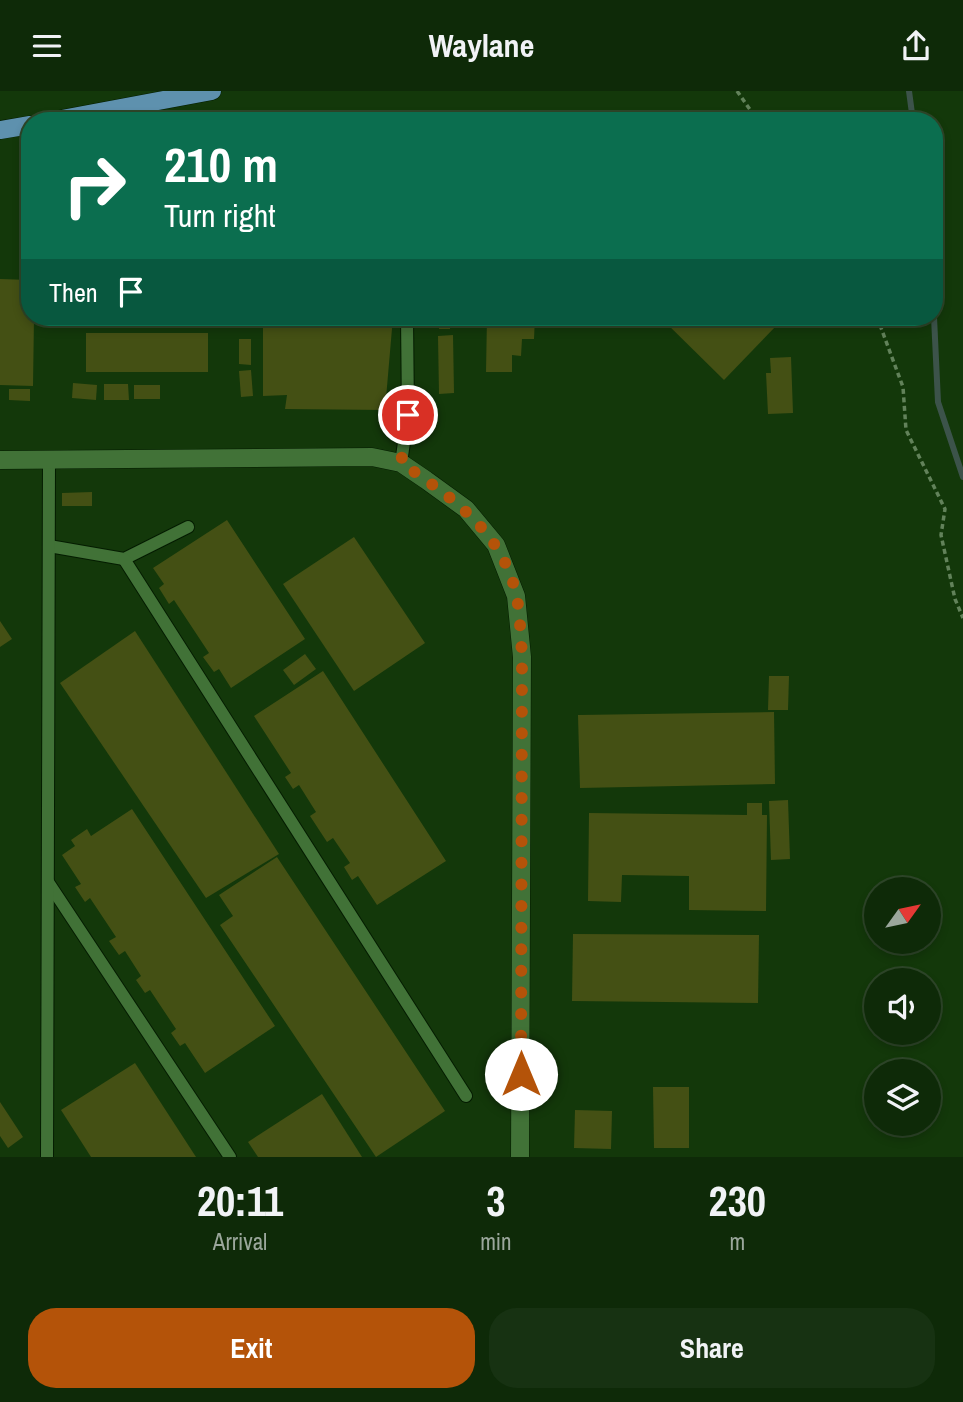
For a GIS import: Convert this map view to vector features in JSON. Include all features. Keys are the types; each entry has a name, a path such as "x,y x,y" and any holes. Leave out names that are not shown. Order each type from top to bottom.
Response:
{"main road":[{"path":"99,112 212,91"},
{"path":"0,130 21,126"}],"street":[{"path":"0,460 372,457 401,463 466,509 496,545 516,596 522,657 520,1157"}],"lane":[{"path":"401,463 408,415 407,326"},
{"path":"47,1157 49,461"},
{"path":"49,546 124,559 188,527"},
{"path":"124,559 466,1095"},
{"path":"48,882 230,1157"}],"path":[{"path":"737,91 752,112"},
{"path":"880,326 903,387 905,430 945,509 941,535 955,599 963,618"}],"building":[{"path":"0,279 21,280 21,326 34,326 33,386 0,385"},
{"path":"263,326 392,326 385,410 285,409 287,395 263,396"},
{"path":"439,326 450,326 450,329 439,329"},
{"path":"487,326 535,326 534,339 522,339 521,356 512,355 512,372 486,372"},
{"path":"669,326 776,326 724,380"},
{"path":"86,333 208,333 208,372 86,372"},
{"path":"453,335 454,393 439,394 438,336"},
{"path":"239,339 251,339 251,365 239,364"},
{"path":"791,357 793,413 768,414 766,373 771,373 770,358"},
{"path":"251,370 253,396 241,397 239,371"},
{"path":"73,383 97,385 96,400 72,398"},
{"path":"104,384 128,384 129,400 104,400"},
{"path":"134,385 160,385 160,399 134,399"},
{"path":"9,389 30,389 30,401 9,400"},
{"path":"417,400 426,401 425,422 416,421"},
{"path":"92,492 92,506 62,506 62,493"},
{"path":"227,520 305,639 231,688 219,669 214,672 203,657 209,653 174,600 169,604 159,588 164,584 153,568"},
{"path":"354,537 425,643 354,691 283,584"},
{"path":"0,621 12,639 0,647"},
{"path":"135,631 279,854 206,898 60,683"},
{"path":"305,654 316,669 294,685 283,670"},
{"path":"323,671 446,861 377,905 358,876 352,880 344,867 350,863 333,838 327,842 310,816 316,812 299,785 293,789 285,777 291,773 254,716"},
{"path":"769,676 789,676 788,710 768,710"},
{"path":"774,712 775,784 580,788 578,715"},
{"path":"788,800 790,859 771,860 769,801"},
{"path":"747,803 762,803 762,815 767,815 766,911 689,910 689,876 622,875 621,902 588,901 589,813 747,815"},
{"path":"132,809 275,1026 205,1073 185,1043 180,1046 171,1033 176,1029 150,990 145,993 136,980 141,976 125,951 119,955 109,941 116,937 90,898 85,902 75,887 81,884 62,855 75,846 71,840 87,829 91,836"},
{"path":"277,857 445,1111 376,1157 220,925 233,916 219,895"},
{"path":"573,934 759,935 758,1003 572,1001"},
{"path":"135,1063 196,1157 91,1157 61,1110"},
{"path":"653,1087 689,1087 689,1148 654,1148"},
{"path":"322,1094 362,1157 258,1157 248,1142"},
{"path":"0,1102 23,1137 8,1148 0,1136"},
{"path":"575,1110 612,1111 611,1149 574,1148"}],"waterway":[{"path":"909,91 912,112"},
{"path":"934,326 938,402 963,477"}],"route":[{"path":"408,415 401,463 466,509 496,545 516,596 522,657 521,1074"}]}
